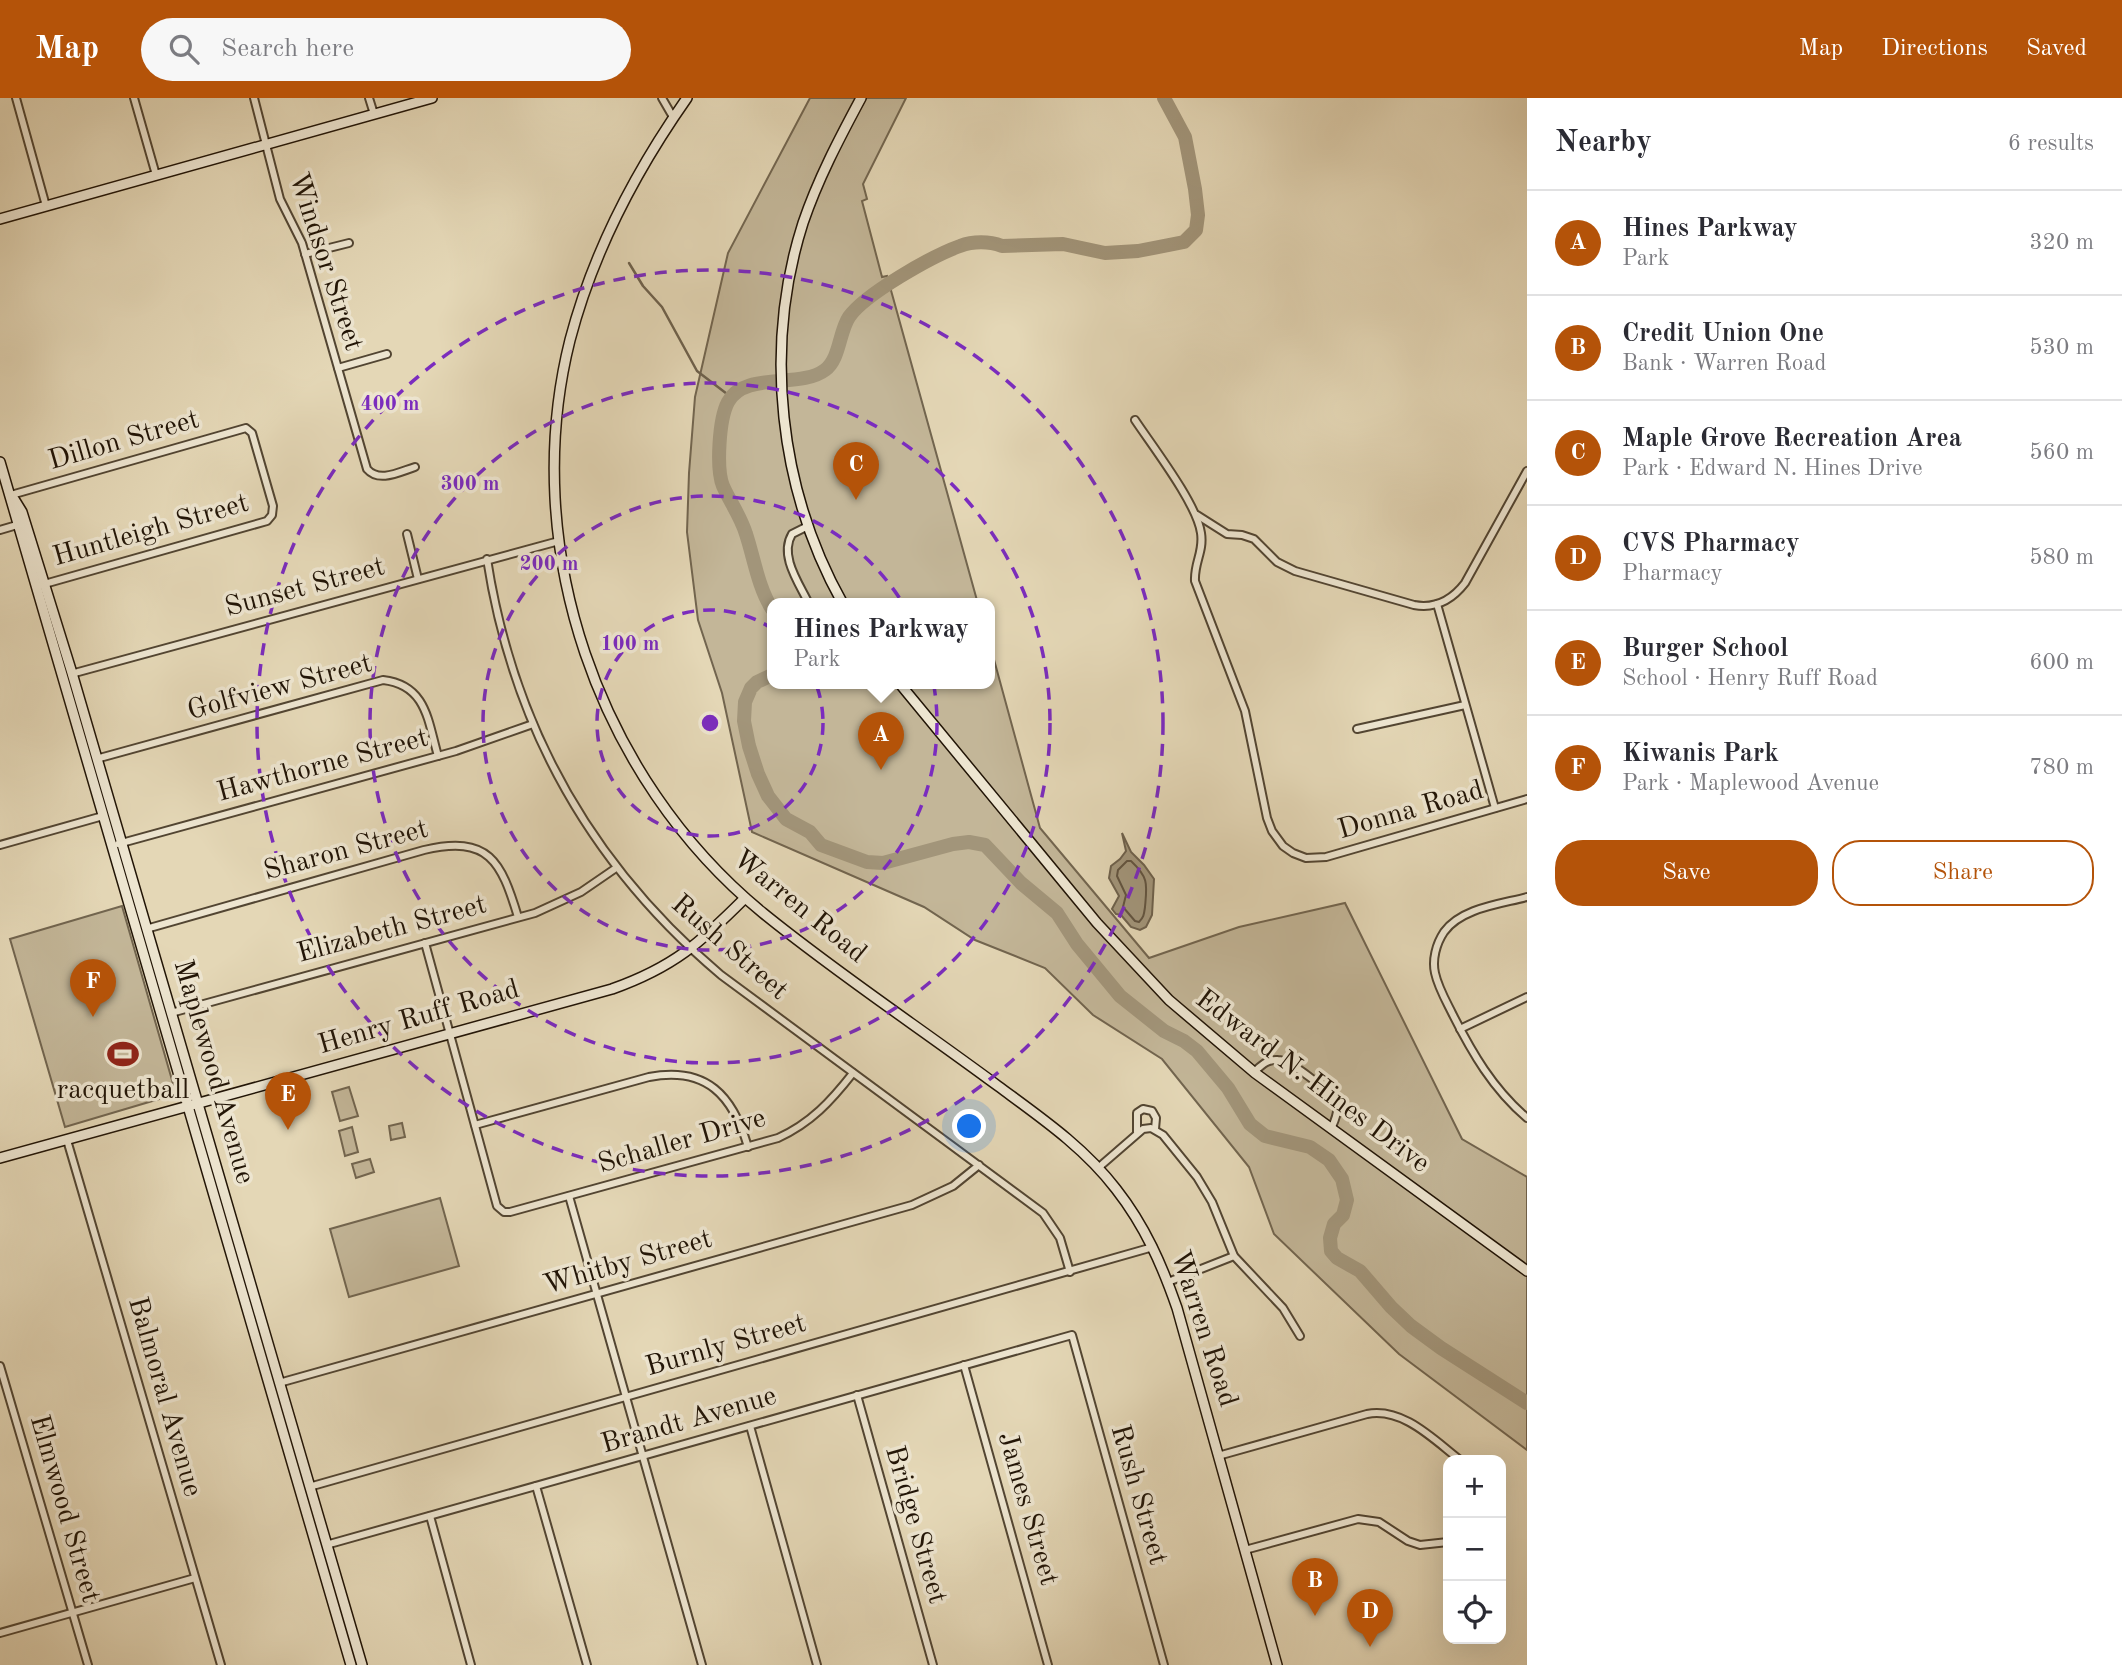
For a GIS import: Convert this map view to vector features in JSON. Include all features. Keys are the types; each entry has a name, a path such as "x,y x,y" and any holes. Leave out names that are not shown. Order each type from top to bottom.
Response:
{"street":[{"path":"16,98 46,206"},
{"path":"134,98 156,175"},
{"name":"Windsor Street","path":"254,98 280,200 300,237 370,473 381,477 415,467"},
{"path":"369,98 374,114"},
{"path":"0,219 432,98"},
{"path":"662,98 673,117"},
{"name":"Warren Road","path":"687,98 636,178 589,278 569,343 560,395 555,490 559,541 577,631 595,683 620,735 670,816 706,860 745,898 786,932 1053,1127 1098,1168 1128,1205 1153,1247 1168,1282 1277,1665"},
{"path":"840,598 826,572 808,526 789,458 781,363 788,294 803,224 828,162 861,98"},
{"path":"305,254 349,243"},
{"path":"338,368 387,354"},
{"path":"1135,420 1197,515 1227,534 1242,534 1254,539 1277,562 1295,571 1414,605 1437,604 1451,598 1465,583 1527,471"},
{"name":"Dillon Street","path":"11,495 248,429 252,433 274,511"},
{"name":"Maplewood Avenue","path":"0,462 17,525 41,585"},
{"name":"Maplewood Avenue","path":"11,495 22,512 67,675 87,761 103,816 117,844"},
{"name":"Huntleigh Street","path":"41,585 263,522 271,517 274,511"},
{"name":"Donna Road","path":"1197,515 1202,550 1195,580 1245,711 1269,824 1283,846 1306,858 1319,859 1527,799"},
{"path":"0,530 17,525"},
{"path":"806,598 786,549 792,534 808,526"},
{"path":"407,534 418,579"},
{"name":"Sunset Street","path":"67,675 559,541"},
{"name":"Rush Street","path":"487,559 503,641 533,724 567,795 616,868 691,949 740,990 1037,1208 1060,1238 1070,1272"},
{"path":"1437,604 1495,808"},
{"name":"Maplewood Avenue","path":"67,675 97,758 117,844 188,1106 210,1161"},
{"name":"Golfview Street","path":"87,761 383,680 402,684 419,698 438,756"},
{"name":"Edward N. Hines Drive","path":"904,689 1097,923 1143,975 1198,1027 1254,1072 1527,1271"},
{"path":"1357,729 1465,705"},
{"name":"Hawthorne Street","path":"117,844 438,756 533,724"},
{"path":"0,845 103,816"},
{"name":"Sharon Street","path":"142,930 424,850 453,845 478,850 497,864 509,885 519,917"},
{"name":"Elizabeth Street","path":"162,1015 519,917 570,898 593,886 616,868"},
{"path":"1527,897 1461,917 1448,927 1434,958 1435,974 1460,1029 1489,1079 1527,1118"},
{"name":"Henry Ruff Road","path":"0,1158 612,989 659,970 691,949 745,898"},
{"name":"Maplewood Avenue","path":"142,930 172,1012 199,1103 210,1161 305,1488 362,1665"},
{"path":"425,943 475,1125 649,1077 674,1075 701,1080 722,1095 738,1116 748,1147"},
{"path":"1460,1029 1527,997"},
{"path":"1254,1072 1265,1062 1276,1059 1286,1061 1310,1077 1337,1105 1331,1129"},
{"name":"Schaller Drive","path":"475,1125 496,1206 501,1211 510,1212 778,1138 808,1121 830,1103 853,1073"},
{"path":"1136,1132 1137,1113 1143,1109 1152,1111 1156,1118 1155,1129"},
{"path":"1098,1168 1136,1132 1155,1129 1163,1135 1205,1188 1234,1256 1283,1308 1300,1336"},
{"name":"Balmoral Avenue","path":"67,1140 220,1665"},
{"name":"Whitby Street","path":"275,1384 912,1205 954,1186 979,1165"},
{"path":"569,1196 702,1665"},
{"name":"Burnly Street","path":"305,1488 1153,1247"},
{"path":"1168,1282 1234,1256"},
{"name":"Rush Street","path":"1072,1335 1164,1665"},
{"name":"Brandt Avenue","path":"322,1546 1072,1335"},
{"name":"James Street","path":"964,1365 1048,1665"},
{"name":"Elmwood Street","path":"0,1366 88,1665"},
{"name":"Bridge Street","path":"858,1395 933,1665"},
{"path":"1218,1456 1381,1412 1407,1421 1453,1455"},
{"path":"750,1426 817,1665"},
{"path":"536,1486 587,1665"},
{"path":"430,1516 471,1665"},
{"path":"1245,1550 1359,1519 1384,1525 1408,1541 1420,1545 1443,1543"},
{"name":"Maplewood Avenue","path":"322,1546 351,1665"},
{"path":"0,1633 195,1578"}],"shaded area":[{"path":"810,98 906,98 863,184 867,199 862,201 882,277 887,276 976,598 767,598 767,689 995,689 995,663 1040,828 1149,958 1239,927 1345,903 1462,1139 1527,1177 1527,1450 1399,1354 1274,1234 1249,1167 1162,1059 1093,1015 1045,968 975,940 924,907 752,832 722,693 698,620 687,532 695,397 728,253"},
{"path":"122,906 176,1094 65,1127 10,939"},
{"path":"349,1087 358,1116 340,1121 332,1092"},
{"path":"402,1123 405,1137 391,1140 389,1126"},
{"path":"352,1127 358,1152 345,1156 339,1131"},
{"path":"370,1159 374,1172 356,1178 352,1164"},
{"path":"440,1198 459,1266 349,1297 330,1229"}],"water":[{"path":"1122,833 1131,852 1154,879 1152,915 1146,927 1140,930 1131,927 1112,909 1119,896 1109,878 1111,866 1126,851"}],"waterway":[{"path":"767,600 744,528 721,478 721,432 728,402 746,387 759,383 802,379 825,370 834,359 849,317 857,308 900,277 960,246 981,242 1002,246 1063,244 1105,253 1138,251 1184,242 1196,230 1198,215 1195,189 1185,137 1164,98"},
{"path":"629,263 643,286 662,307 697,371 731,397"},
{"path":"767,677 751,688 745,702 744,721 758,774 768,796 786,819 810,832 821,845 867,862 883,863 953,844 969,842 985,845 1021,883 1057,913 1077,944 1120,996 1164,1031 1197,1051 1228,1088 1250,1124 1265,1136 1310,1147 1329,1160 1342,1179 1347,1200 1343,1215 1334,1224 1330,1238 1331,1251 1337,1258 1360,1271 1411,1326 1527,1403"}],"place":[{"name":"Maple Grove Recreation Area","path":"856,500"},
{"name":"Hines Parkway","path":"881,770"},
{"name":"Kiwanis Park","path":"93,1017"},
{"name":"racquetball","path":"123,1054"},
{"name":"Burger School","path":"288,1130"},
{"name":"Credit Union One","path":"1315,1616"},
{"name":"CVS Pharmacy","path":"1370,1647"}]}
